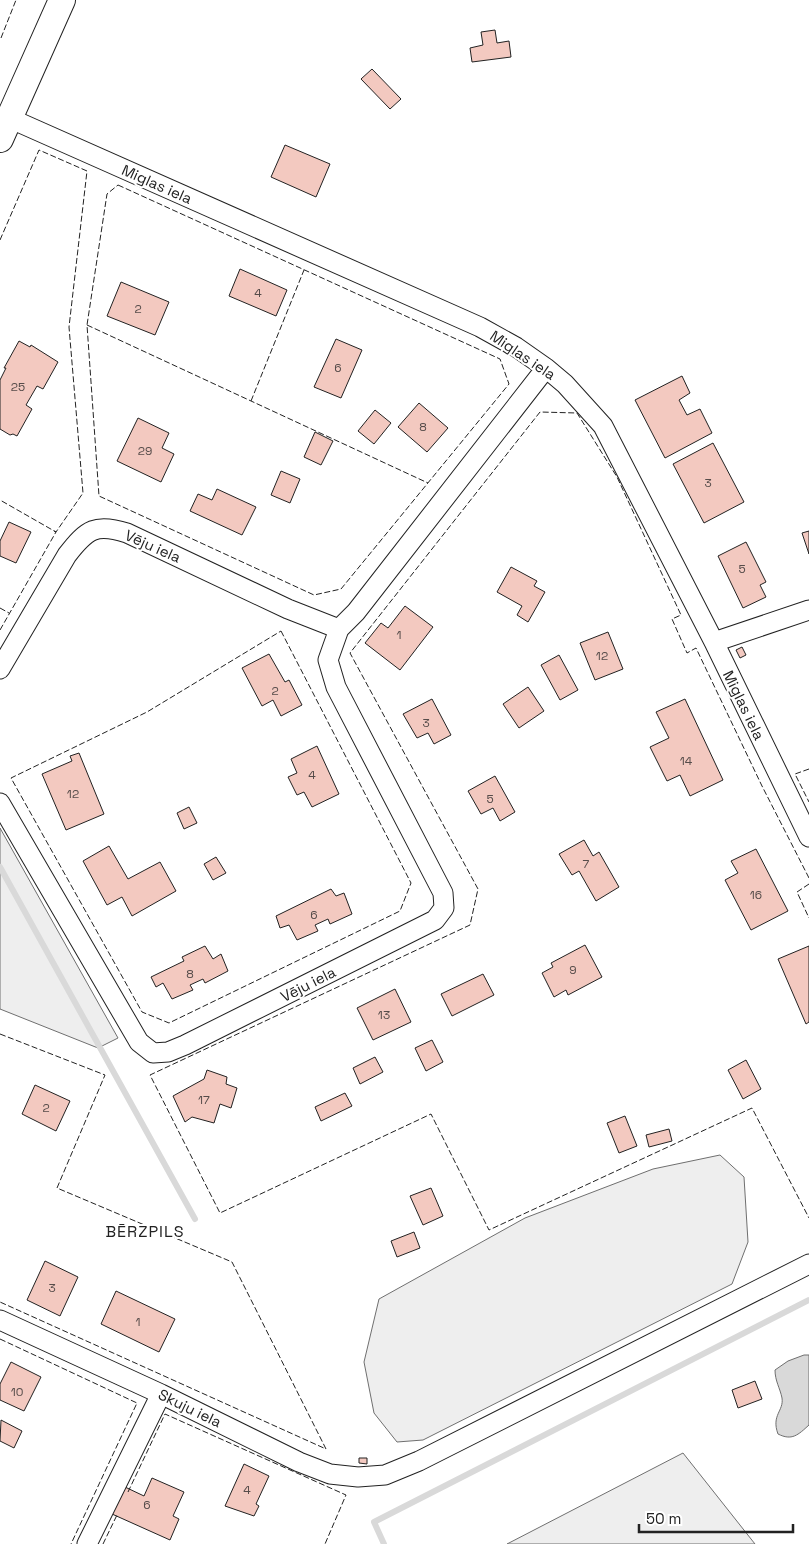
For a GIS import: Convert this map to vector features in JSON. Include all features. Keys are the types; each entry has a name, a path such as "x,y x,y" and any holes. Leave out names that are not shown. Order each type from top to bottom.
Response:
{"main road":[{"path":"5,129 62,0"}],"street":[{"name":"Miglas iela","path":"5,129 480,327 516,347 565,384 603,426 714,642 809,837"},
{"name":"Vēju iela","path":"0,803 139,1042 153,1054 168,1052 185,1045 435,920 444,908 443,892 336,688 328,660 339,629 356,612 546,368"},
{"name":"Vēju iela","path":"0,669 68,555 80,539 96,528 112,528 127,533 288,609 339,629"},
{"path":"714,642 809,610"},
{"name":"Skuju iela","path":"0,1320 162,1394 299,1462 330,1474 358,1477 385,1475 455,1444 809,1264"},
{"path":"88,1544 162,1394"}],"shaded area":[{"path":"0,828 118,1038 98,1048 0,1009"},
{"path":"720,1155 744,1177 748,1242 732,1284 423,1440 397,1442 374,1413 364,1362 379,1299 525,1218 653,1169"},
{"path":"809,1355 809,1425 795,1436 787,1437 778,1434 776,1428 782,1398 775,1370 788,1361"},
{"path":"683,1453 755,1544 507,1544"}],"building":[{"path":"495,30 497,43 509,41 511,57 472,62 470,48 483,45 481,32"},
{"path":"372,69 401,99 390,109 361,79"},
{"path":"285,145 330,164 316,197 271,177"},
{"path":"240,269 287,290 276,316 229,296"},
{"path":"121,282 169,302 155,335 107,316"},
{"path":"336,339 362,350 341,398 314,387"},
{"path":"19,341 30,347 31,345 58,362 43,389 37,386 26,405 32,409 17,436 10,435 0,429 0,380 6,368 4,368"},
{"path":"682,376 690,393 679,400 687,415 700,409 712,433 665,458 635,400"},
{"path":"419,403 448,428 427,452 398,427"},
{"path":"375,410 391,423 374,444 358,431"},
{"path":"138,418 169,433 162,448 174,454 161,482 117,461"},
{"path":"315,432 333,441 321,465 304,457"},
{"path":"713,443 744,502 704,523 673,464"},
{"path":"281,471 300,479 290,503 271,495"},
{"path":"217,489 256,507 242,535 190,511 198,494 212,500"},
{"path":"9,522 31,532 16,563 0,556 0,541"},
{"path":"809,531 809,554 802,533"},
{"path":"746,542 766,582 760,585 766,597 743,608 718,556"},
{"path":"511,567 537,581 534,586 545,592 528,622 517,615 522,606 497,592"},
{"path":"405,606 433,627 400,670 365,643 381,623 388,628"},
{"path":"608,632 623,669 595,680 580,643"},
{"path":"742,647 746,655 740,658 736,650"},
{"path":"269,654 285,682 289,680 302,705 281,716 273,700 262,706 242,668"},
{"path":"559,655 578,690 560,700 541,665"},
{"path":"528,687 544,711 519,728 503,704"},
{"path":"432,699 451,735 434,744 428,733 417,738 403,714"},
{"path":"685,699 723,780 690,796 680,775 667,781 650,747 669,738 656,712"},
{"path":"317,746 339,794 312,807 304,792 297,795 288,777 297,773 291,759"},
{"path":"79,753 104,814 66,830 42,774 72,761 70,756"},
{"path":"495,776 515,812 500,821 493,808 481,814 468,791"},
{"path":"189,807 197,823 184,829 177,813"},
{"path":"584,840 593,856 599,852 619,887 596,901 579,871 572,875 559,854"},
{"path":"109,846 128,879 160,862 176,891 132,916 122,897 107,905 83,861"},
{"path":"756,849 788,911 751,930 725,880 738,873 731,861"},
{"path":"216,857 226,873 213,880 204,864"},
{"path":"331,889 336,896 344,893 352,914 330,924 328,919 315,925 318,931 297,940 289,925 280,928 276,916"},
{"path":"585,945 602,977 568,995 566,990 554,997 542,973 553,967 551,963"},
{"path":"205,946 213,959 221,954 228,971 205,983 203,979 190,985 193,990 172,999 163,983 156,987 151,977 184,961 182,957"},
{"path":"809,946 809,1022 806,1024 778,959"},
{"path":"483,974 494,995 452,1016 441,994"},
{"path":"395,989 411,1022 373,1040 357,1008"},
{"path":"432,1040 443,1062 426,1071 415,1048"},
{"path":"375,1057 383,1072 360,1084 353,1068"},
{"path":"746,1060 761,1089 743,1099 728,1070"},
{"path":"207,1070 227,1077 226,1084 237,1088 231,1108 220,1104 214,1123 192,1117 185,1122 173,1096 204,1079"},
{"path":"35,1085 70,1101 56,1131 22,1114"},
{"path":"345,1093 352,1106 321,1121 315,1107"},
{"path":"625,1116 637,1146 619,1153 607,1123"},
{"path":"669,1129 672,1141 649,1147 646,1135"},
{"path":"431,1188 443,1216 423,1225 410,1196"},
{"path":"414,1232 420,1248 397,1257 391,1241"},
{"path":"45,1261 78,1277 60,1316 27,1300"},
{"path":"116,1291 175,1319 159,1352 101,1324"},
{"path":"11,1362 41,1377 24,1411 0,1400 0,1384"},
{"path":"755,1381 762,1399 738,1408 732,1390"},
{"path":"1,1420 22,1431 14,1448 0,1441"},
{"path":"359,1458 367,1458 367,1464 359,1463"},
{"path":"244,1464 269,1476 256,1504 259,1506 254,1516 225,1506"},
{"path":"152,1478 184,1492 173,1516 179,1519 170,1540 112,1514 125,1487 144,1496"}],"waterway":[{"path":"0,867 195,1219"},
{"path":"384,1544 374,1522 809,1300"}],"fence":[{"path":"1,38 16,0"},
{"path":"0,240 39,150 87,171 69,327 83,493 56,532 0,500"},
{"path":"118,185 500,359 509,384 341,589 314,595 99,496 87,325 107,194 118,185"},
{"path":"251,401 304,270"},
{"path":"87,325 428,483"},
{"path":"809,878 762,786 696,648 687,653 672,619 681,615 617,477 577,413 540,412 350,653 478,889 470,925 150,1075 220,1213 431,1114 489,1230 752,1108 809,1218"},
{"path":"0,630 56,532 54,531"},
{"path":"0,608 9,613"},
{"path":"281,631 411,883 400,911 169,1023 142,1012 11,778 147,712 281,631"},
{"path":"809,769 795,774 809,802"},
{"path":"809,884 797,892 809,918"},
{"path":"0,1034 105,1075 57,1188 232,1262 326,1449 0,1302"},
{"path":"0,1339 137,1403 71,1544"},
{"path":"128,1492 165,1414 346,1495 325,1544"},
{"path":"103,1544 117,1515"}],"district":[{"name":"BĒRZPILS","path":"145,1231"}]}
